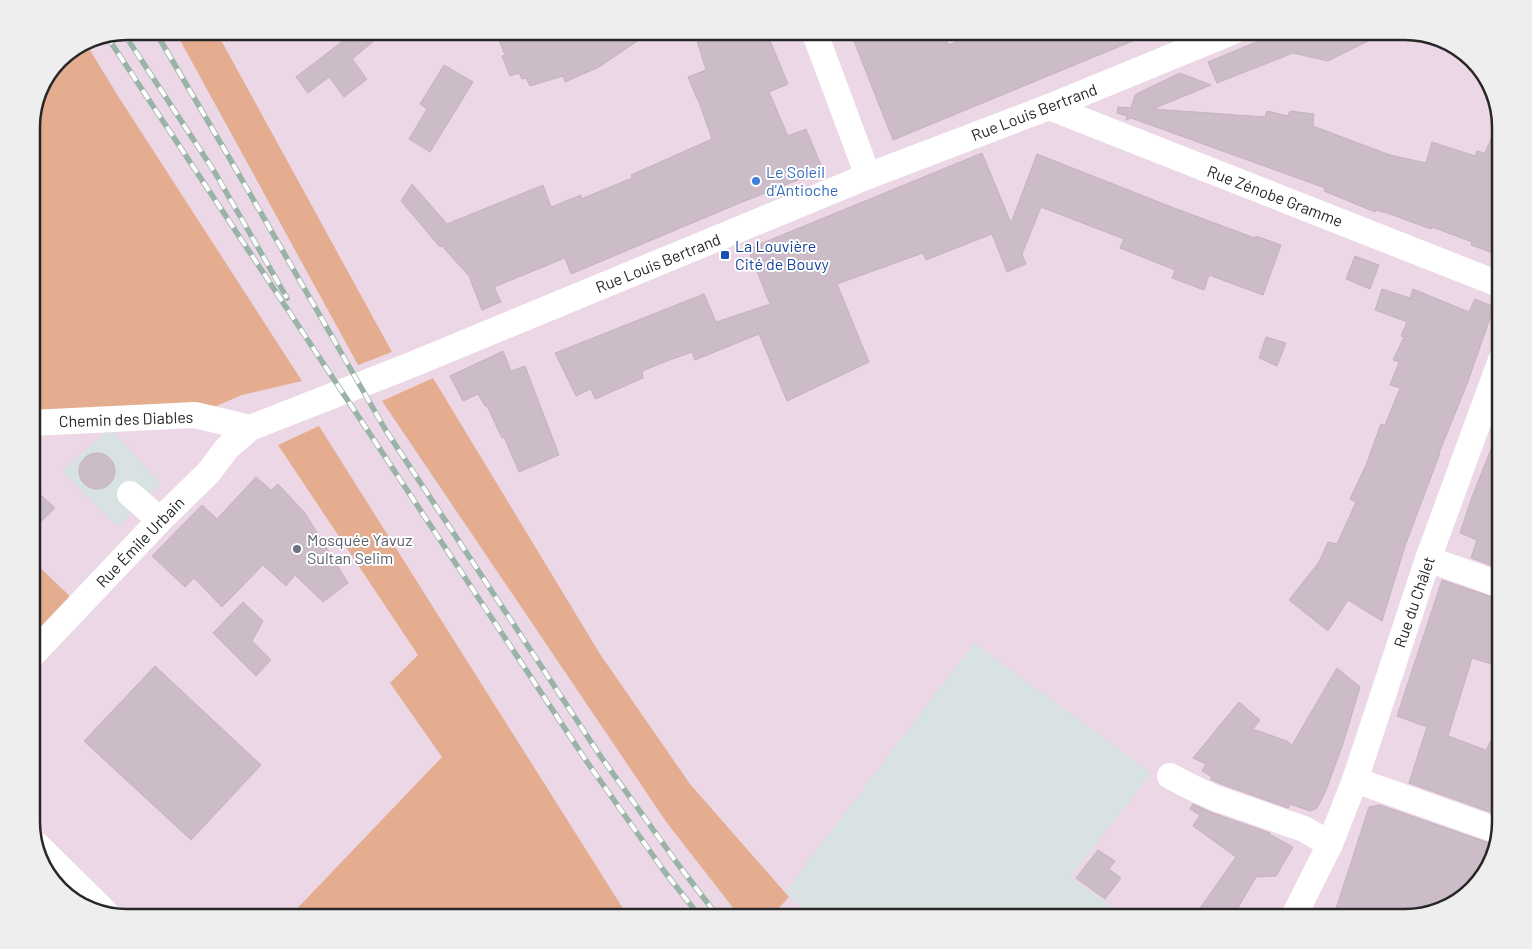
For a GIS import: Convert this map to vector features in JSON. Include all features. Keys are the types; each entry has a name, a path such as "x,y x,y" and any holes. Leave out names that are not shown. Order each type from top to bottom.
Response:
{"street":[{"path":"817,40 868,176"},
{"name":"Rue Louis Bertrand","path":"258,425 411,365 868,176 1049,107 1212,40"},
{"name":"Rue Zénobe Gramme","path":"1049,107 1492,281"},
{"name":"Rue du Châlet","path":"1298,909 1330,844 1354,780 1428,559 1492,385"},
{"name":"Chemin des Diables","path":"40,423 195,416 258,425"},
{"name":"Rue Émile Urbain","path":"40,648 160,520 209,472 228,448 258,425"},
{"path":"130,494 160,520"},
{"path":"1428,559 1492,582"},
{"path":"1170,776 1215,798 1304,829 1330,844"},
{"path":"1354,780 1491,828"},
{"path":"47,854 95,903"}],"shaded area":[{"path":"180,40 221,40 392,352 358,365"},
{"path":"90,49 302,381 242,395 195,415 40,423 40,121 43,104 49,88 58,74 70,62"},
{"path":"433,378 600,654 690,784 789,897 778,909 734,909 667,823 382,401"},
{"path":"319,426 623,909 297,909 442,757 390,683 418,655 278,445"},
{"path":"110,428 161,484 117,527 62,471"},
{"path":"40,568 79,605 40,646"},
{"path":"974,643 1151,773 1070,877 1116,909 802,909 785,892"}],"building":[{"path":"344,40 375,40 352,59 367,79 344,97 329,77 308,93 296,77"},
{"path":"499,40 639,40 599,67 565,82 563,76 530,86 526,78 522,79 519,73 510,76 502,56 505,55"},
{"path":"697,40 770,40 788,84 769,92 788,136 806,129 823,170 571,274 565,258 494,287 501,302 482,310 469,276 442,246 440,247 401,201 412,184 447,224 543,185 551,207 581,195 581,199 632,178 631,175 712,139 688,77 706,70"},
{"path":"854,40 946,40 949,45 959,40 1135,40 893,140"},
{"path":"1261,40 1370,40 1328,61 1293,53 1217,83 1208,62"},
{"path":"444,65 473,82 430,152 409,139 427,109 420,104"},
{"path":"1180,73 1211,85 1153,109 1265,117 1267,111 1288,116 1290,111 1314,114 1313,126 1390,155 1426,163 1432,142 1475,156 1477,151 1485,153 1492,137 1492,253 1471,245 1472,242 1432,227 1431,229 1376,210 1375,212 1324,191 1325,188 1131,118 1126,120 1127,116 1117,113 1118,107 1131,108 1135,95"},
{"path":"982,153 1011,223 1037,154 1174,208 1255,238 1256,236 1281,245 1263,295 1209,275 1204,290 1172,278 1175,270 1120,248 1124,239 1041,207 1022,254 1026,264 1007,272 992,234 926,260 923,253 837,284 869,362 787,401 759,334 695,360 692,352 667,361 642,371 643,378 595,399 591,389 576,396 555,353 704,294 716,322 770,304 748,249"},
{"path":"1355,256 1379,265 1370,289 1346,279"},
{"path":"1382,289 1410,298 1413,289 1469,312 1475,299 1492,306 1492,313 1467,384 1405,546 1382,621 1348,600 1328,631 1289,600 1319,562 1328,542 1337,544 1356,502 1350,499 1366,465 1381,424 1385,425 1400,388 1390,385 1399,362 1393,360 1404,337 1401,336 1407,322 1375,310"},
{"path":"1266,337 1286,343 1277,366 1259,358"},
{"path":"503,351 511,371 525,366 559,455 519,472 504,437 502,438 487,406 485,406 478,394 463,401 450,376"},
{"path":"1492,447 1492,566 1471,558 1477,540 1460,533"},
{"path":"97,453 104,454 110,458 114,464 114,478 110,484 104,488 97,489 90,488 84,484 80,478 79,471 80,464 84,458 90,454"},
{"path":"256,477 271,490 278,484 305,513 348,583 323,602 295,575 286,586 263,565 222,607 194,578 185,587 152,556 202,505 217,519"},
{"path":"40,494 55,508 40,522"},
{"path":"1442,580 1492,597 1492,664 1472,658 1448,736 1486,750 1492,738 1492,813 1409,783 1427,727 1397,716"},
{"path":"243,602 263,621 252,641 271,660 256,676 213,633"},
{"path":"155,666 261,765 191,840 84,741"},
{"path":"1337,668 1360,687 1343,744 1325,793 1317,808 1310,811 1290,804 1288,808 1221,784 1210,779 1212,777 1202,771 1206,764 1193,758 1239,702 1260,720 1253,729 1287,741 1292,745"},
{"path":"1193,804 1270,833 1293,847 1276,876 1256,877 1237,909 1199,909 1236,857 1193,826 1200,815 1190,809"},
{"path":"1380,805 1489,843 1489,845 1480,866 1467,884 1449,897 1438,902 1428,906 1405,909 1336,909 1369,807"},
{"path":"1098,850 1115,861 1109,869 1121,878 1105,899 1076,878"}],"railway":[{"path":"128,40 214,171 287,298"},
{"path":"160,40 385,429 599,754 712,909"},
{"path":"111,42 587,762 664,871 694,909"}],"place":[{"name":"Le Soleil d'Antioche","path":"756,181"},
{"name":"La Louvière Cité de Bouvy","path":"725,255"},
{"name":"Mosquée Yavuz Sultan Selim","path":"297,549"}]}
